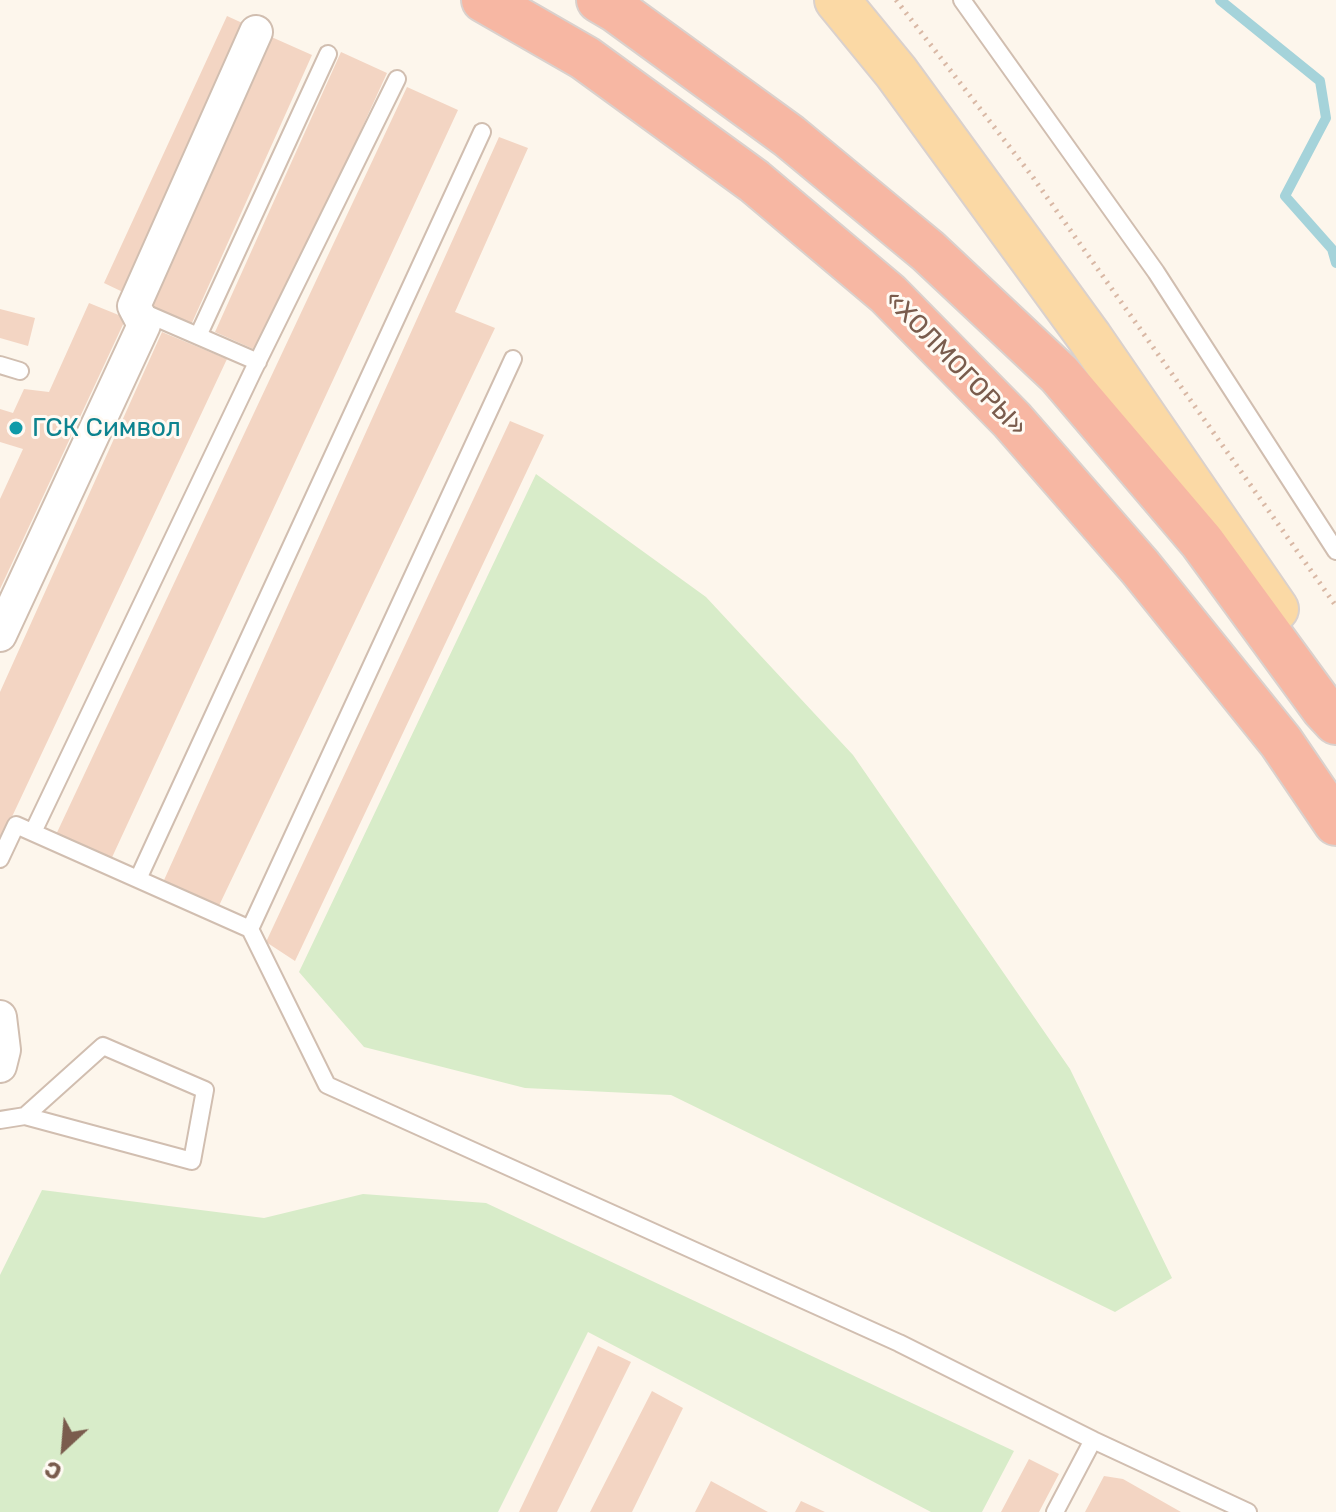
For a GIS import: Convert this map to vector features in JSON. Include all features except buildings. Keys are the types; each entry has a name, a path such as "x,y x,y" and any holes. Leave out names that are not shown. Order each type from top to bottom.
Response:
{"highway":[{"name":"«ХОЛМОГОРЫ»","path":"484,0 585,58 754,181 888,294 1012,420 1140,567 1281,742 1336,823"},
{"path":"599,0 789,136 928,251 1059,374 1202,542 1336,722"}],"main road":[{"path":"837,0 896,72 1090,338 1336,696"}],"street":[{"path":"0,635 144,325 134,306 256,32"},
{"path":"0,1017 4,1050 0,1066"}],"lane":[{"path":"962,0 1156,272 1336,551"},
{"path":"198,336 328,54"},
{"path":"33,832 397,79"},
{"path":"138,879 482,132"},
{"path":"137,309 258,362"},
{"path":"250,929 513,359"},
{"path":"0,365 20,371"},
{"path":"0,859 16,825 250,929 327,1085 899,1343 1093,1440 1248,1512"},
{"path":"0,1120 25,1116 192,1161 205,1090 103,1046 25,1116"},
{"path":"1055,1512 1093,1440"}],"path":[{"path":"896,0 1032,176 1336,606"}],"green space":[{"path":"536,474 706,597 853,755 1070,1069 1172,1278 1115,1312 671,1095 525,1088 364,1047 299,972"},
{"path":"42,1190 264,1218 363,1194 486,1203 1014,1451 982,1512 931,1512 588,1332 498,1512 0,1512 0,1275"}],"waterway":[{"path":"1220,0 1320,81 1326,118 1285,196 1332,249 1336,263"}],"place":[{"name":"ГСК Символ","path":"16,428"}]}
